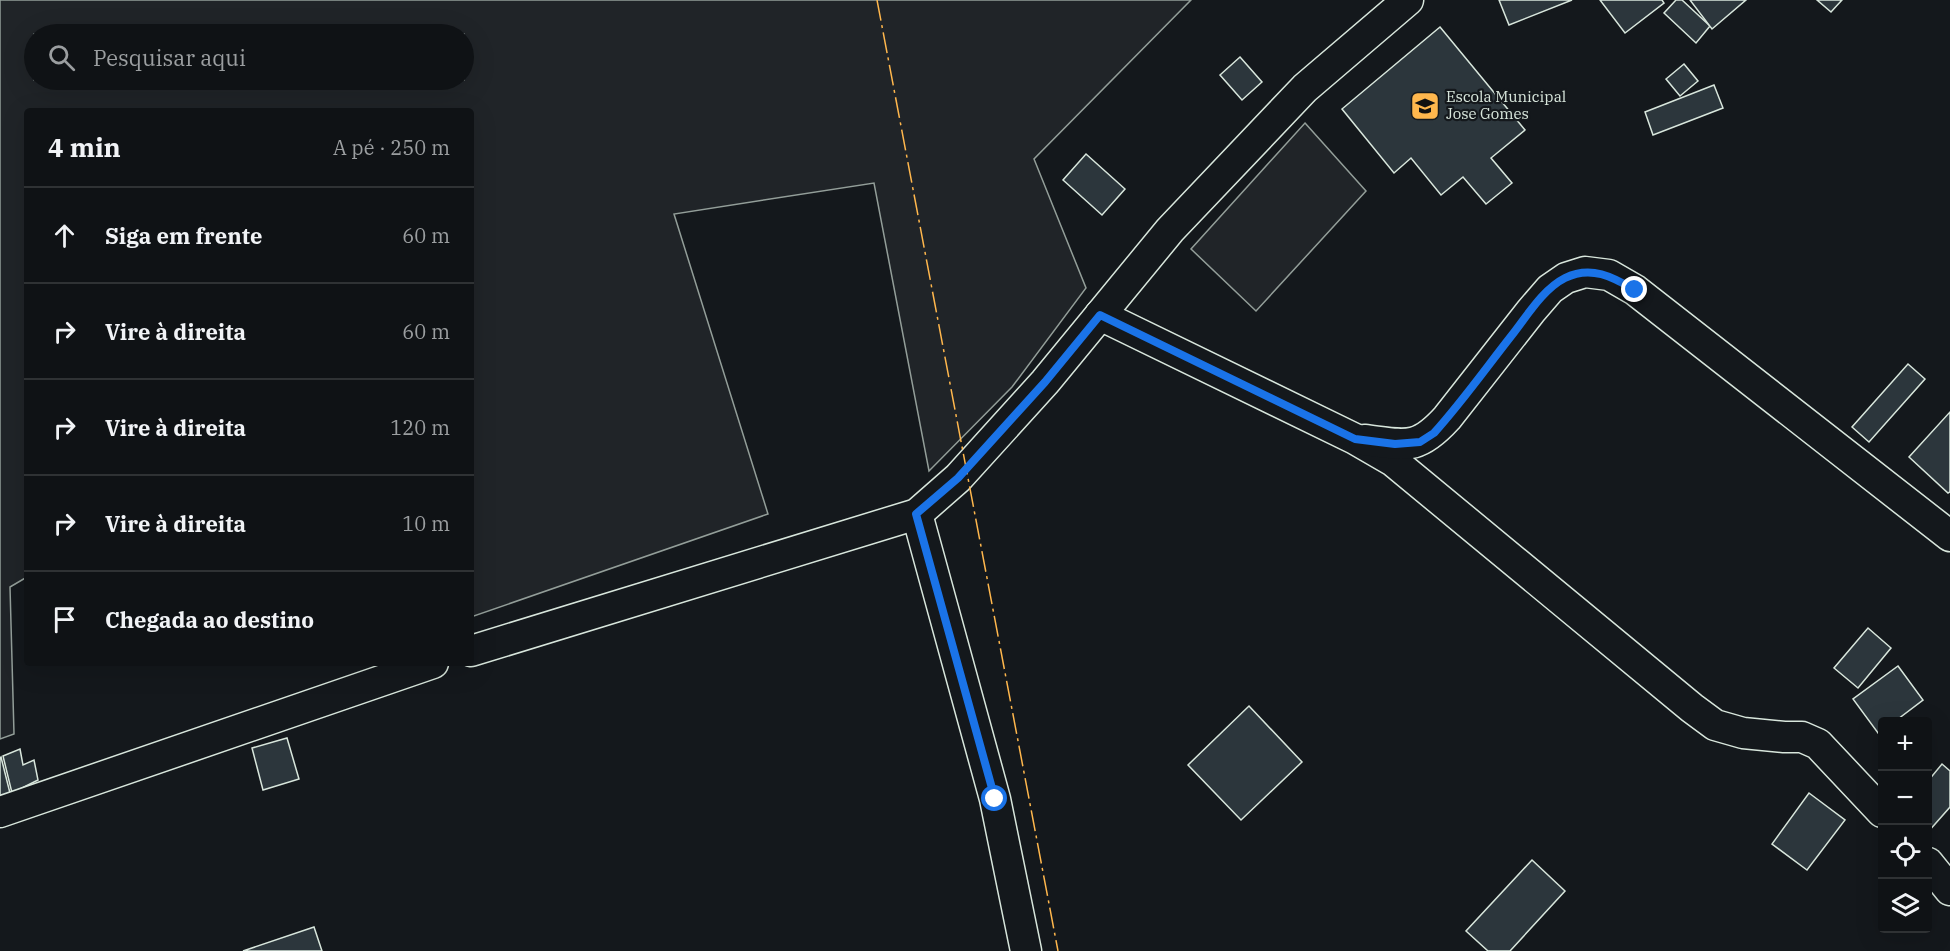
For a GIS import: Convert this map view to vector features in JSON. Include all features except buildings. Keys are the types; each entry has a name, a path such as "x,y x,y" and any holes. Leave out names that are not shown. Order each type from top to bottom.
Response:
{"street":[{"path":"474,650 916,514 958,478 1045,382 1170,230 1305,88 1408,0"},
{"path":"1355,439 1395,444 1420,442 1434,433 1550,289 1566,278 1585,273 1609,275 1635,290 1950,536"},
{"path":"1100,315 1355,439 1393,462 1715,725 1743,733 1802,737 1818,744 1878,808"},
{"path":"916,514 995,799 1026,951"},
{"path":"0,812 424,666"},
{"path":"1932,868 1950,890"}],"shaded area":[{"path":"0,0 1191,0 1034,159 1086,288 1012,387 929,471 874,183 674,214 768,514 474,616 474,108 24,108 24,579 10,587 14,734 0,739"},
{"path":"1305,123 1366,191 1256,311 1191,249"}],"power":[{"path":"877,0 1058,951"}],"place":[{"name":"Escola Municipal Jose Gomes","path":"1425,106"}],"route":[{"path":"995,799 916,514 958,478 1045,382 1100,315 1355,439 1395,444 1420,442 1434,433 1531,311 1550,289 1566,278 1585,273 1609,275 1635,290"}]}
